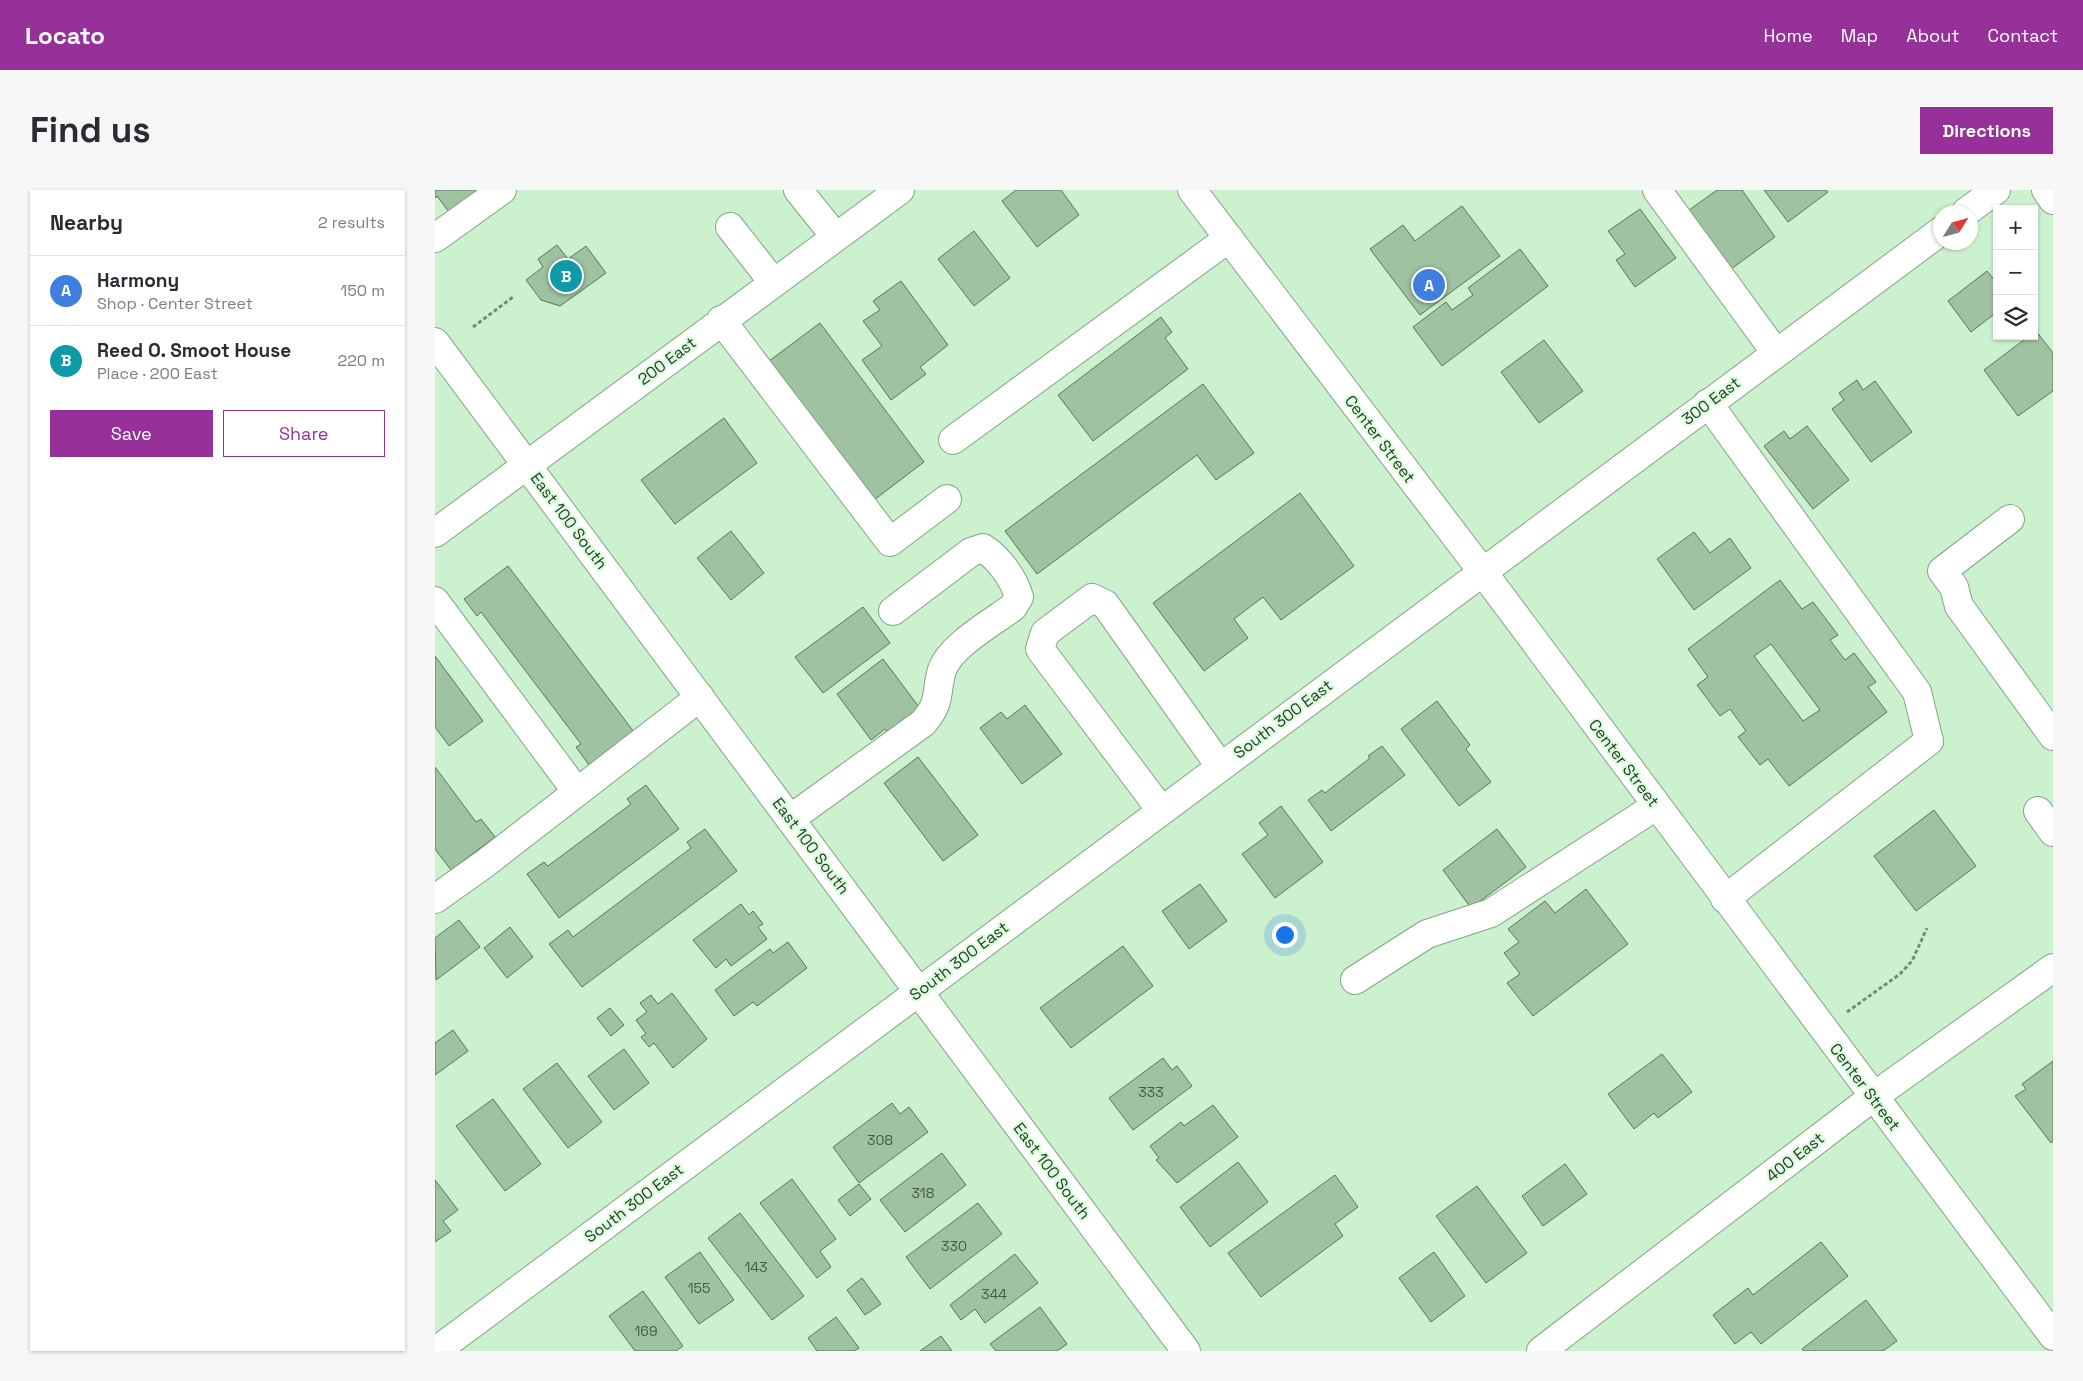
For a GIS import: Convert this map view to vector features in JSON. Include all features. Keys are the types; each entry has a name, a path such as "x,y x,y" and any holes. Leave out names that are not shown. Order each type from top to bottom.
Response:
{"street":[{"path":"435,238 502,190"},
{"path":"799,190 835,236"},
{"name":"200 East","path":"435,533 721,320 900,190"},
{"name":"Center Street","path":"1192,190 1481,571 2053,1336"},
{"path":"1657,190 1776,353"},
{"path":"1976,205 1997,190"},
{"path":"2046,190 2053,200"},
{"path":"731,227 773,282"},
{"name":"300 East","path":"1481,571 1933,237"},
{"path":"953,440 1229,238"},
{"path":"721,320 890,542 947,499"},
{"name":"East 100 South","path":"435,342 1187,1351"},
{"path":"1708,403 1917,692 1929,741 1725,899"},
{"path":"2010,519 1942,571 1954,587 1959,606 2053,736"},
{"path":"790,819 923,723 935,710 942,670 952,652 1013,607 1019,597 1015,583 990,552 983,548 971,552 893,611"},
{"name":"South 300 East","path":"436,1351 1481,571"},
{"path":"1161,810 1040,649 1045,633 1092,598 1105,604 1220,766"},
{"path":"440,608 577,792"},
{"path":"435,899 483,865 700,697"},
{"path":"1355,980 1427,934 1491,913 1656,806"},
{"name":"400 East","path":"1541,1351 1873,1097 2053,968"}],"path":[{"path":"473,327 513,297"},
{"path":"1823,1030 1900,974 1912,961 1927,928"}],"building":[{"path":"435,190 477,190 449,212 437,196 435,198"},
{"path":"1016,190 1061,190 1079,215 1037,247 1002,201"},
{"path":"1717,190 1742,190 1775,237 1727,272 1685,213"},
{"path":"1764,190 1826,190 1828,192 1788,222"},
{"path":"1462,206 1500,256 1420,315 1370,249 1403,225 1415,241"},
{"path":"1640,209 1676,258 1635,287 1616,260 1625,254 1608,231"},
{"path":"974,231 1010,278 974,306 938,259"},
{"path":"557,245 568,259 586,246 606,273 560,306 541,300 526,280 543,267 538,259"},
{"path":"1520,249 1548,286 1442,366 1413,327 1446,302 1452,310 1473,295 1468,288"},
{"path":"1987,271 1993,278 1993,315 1971,332 1948,301"},
{"path":"901,281 948,345 920,367 926,374 891,400 862,360 882,346 863,321 880,310 873,301"},
{"path":"1161,317 1172,332 1165,338 1188,369 1093,441 1058,395"},
{"path":"820,323 924,462 874,500 769,361"},
{"path":"2038,334 2053,353 2053,391 2018,416 1984,370 2024,340 2038,340"},
{"path":"1544,340 1583,391 1539,423 1501,372"},
{"path":"1857,380 1863,390 1875,381 1912,432 1871,462 1832,409 1844,400 1839,393"},
{"path":"1203,384 1254,453 1216,480 1197,455 1037,574 1005,531"},
{"path":"724,418 757,463 675,524 641,480"},
{"path":"1807,426 1849,480 1813,509 1764,446 1784,431 1790,439"},
{"path":"1300,493 1354,566 1281,620 1263,597 1234,619 1248,638 1204,671 1153,603"},
{"path":"731,531 764,573 731,600 697,558"},
{"path":"1694,532 1710,553 1730,538 1751,568 1694,610 1657,559"},
{"path":"508,566 634,732 589,765 576,747 581,744 481,612 477,616 464,599"},
{"path":"1780,580 1802,609 1813,602 1838,635 1830,640 1845,660 1854,653 1876,682 1868,687 1887,712 1789,786 1768,759 1760,765 1738,737 1746,731 1730,709 1720,716 1697,685 1708,677 1688,649","holes":["1771,644 1820,710 1803,721 1754,656"]},
{"path":"863,607 890,643 823,693 795,657"},
{"path":"435,656 483,721 449,746 435,727"},
{"path":"883,659 922,711 890,735 885,729 871,740 837,694"},
{"path":"1437,701 1470,745 1466,749 1491,782 1459,806 1401,729"},
{"path":"1025,705 1062,754 1022,784 980,728 1001,712 1007,719"},
{"path":"1382,746 1405,775 1331,831 1308,800 1322,790 1325,793 1370,758 1368,756"},
{"path":"918,757 978,835 943,861 884,783"},
{"path":"435,767 476,822 481,819 495,837 451,870 435,849"},
{"path":"646,785 679,829 559,918 527,874 544,862 548,866 631,804 627,799"},
{"path":"1281,806 1323,862 1275,898 1242,854 1268,835 1259,823"},
{"path":"1934,810 1976,866 1916,911 1874,856"},
{"path":"705,829 737,871 582,987 549,944 568,930 573,937 691,848 687,842"},
{"path":"1497,829 1526,867 1471,908 1443,870"},
{"path":"1200,884 1227,921 1189,949 1162,911"},
{"path":"1586,889 1628,944 1533,1016 1507,983 1520,974 1504,953 1519,942 1508,929 1545,901 1555,913"},
{"path":"741,904 749,915 753,911 763,924 758,927 767,939 731,966 726,959 716,968 693,940"},
{"path":"459,920 480,947 436,980 435,938"},
{"path":"510,927 533,957 507,978 484,948"},
{"path":"788,942 807,968 757,1006 753,1002 734,1016 715,990 770,949 773,953"},
{"path":"1123,946 1153,986 1071,1048 1040,1008"},
{"path":"672,993 707,1039 673,1068 654,1043 649,1047 641,1037 646,1034 636,1020 647,1012 640,1003 651,995 658,1004"},
{"path":"610,1008 624,1025 611,1036 597,1018"},
{"path":"453,1030 468,1051 435,1075 435,1043"},
{"path":"624,1049 649,1083 614,1110 588,1076"},
{"path":"1662,1054 1692,1092 1658,1118 1654,1113 1634,1129 1608,1094"},
{"path":"1163,1058 1172,1070 1177,1066 1192,1086 1133,1130 1109,1098"},
{"path":"2053,1061 2053,1141 2051,1143 2015,1096 2026,1089 2022,1084"},
{"path":"557,1063 602,1122 568,1148 523,1089"},
{"path":"493,1099 541,1164 505,1191 456,1126"},
{"path":"892,1103 900,1114 909,1107 928,1132 859,1183 833,1147"},
{"path":"1213,1105 1238,1137 1177,1183 1156,1160 1159,1158 1150,1146 1181,1122 1184,1126"},
{"path":"942,1153 966,1185 905,1232 880,1200"},
{"path":"1238,1162 1268,1202 1210,1247 1180,1207"},
{"path":"1565,1164 1587,1194 1543,1226 1522,1196"},
{"path":"1335,1175 1358,1207 1335,1224 1343,1236 1261,1297 1228,1253"},
{"path":"792,1179 836,1239 820,1251 831,1267 817,1278 760,1203"},
{"path":"435,1180 458,1210 443,1221 451,1231 435,1242"},
{"path":"859,1184 871,1199 850,1216 838,1200"},
{"path":"1477,1186 1527,1253 1486,1283 1436,1216"},
{"path":"978,1203 1002,1234 930,1289 906,1257"},
{"path":"740,1213 804,1296 772,1320 708,1238"},
{"path":"1821,1242 1848,1276 1761,1344 1751,1332 1735,1344 1713,1315 1748,1288 1753,1295"},
{"path":"700,1252 734,1300 699,1324 665,1277"},
{"path":"1434,1252 1465,1296 1431,1322 1399,1278"},
{"path":"1015,1254 1038,1283 985,1323 975,1309 961,1320 950,1305"},
{"path":"862,1278 881,1304 865,1315 847,1290"},
{"path":"643,1291 683,1346 676,1351 635,1351 609,1316"},
{"path":"1866,1300 1897,1341 1883,1351 1804,1351 1802,1349"},
{"path":"1040,1307 1067,1344 1057,1351 996,1351 990,1344"},
{"path":"836,1317 859,1348 854,1351 817,1351 808,1338"},
{"path":"941,1336 952,1351 920,1351"}],"place":[{"name":"Reed O. Smoot House","path":"566,276"},
{"name":"Harmony","path":"1429,285"}]}
